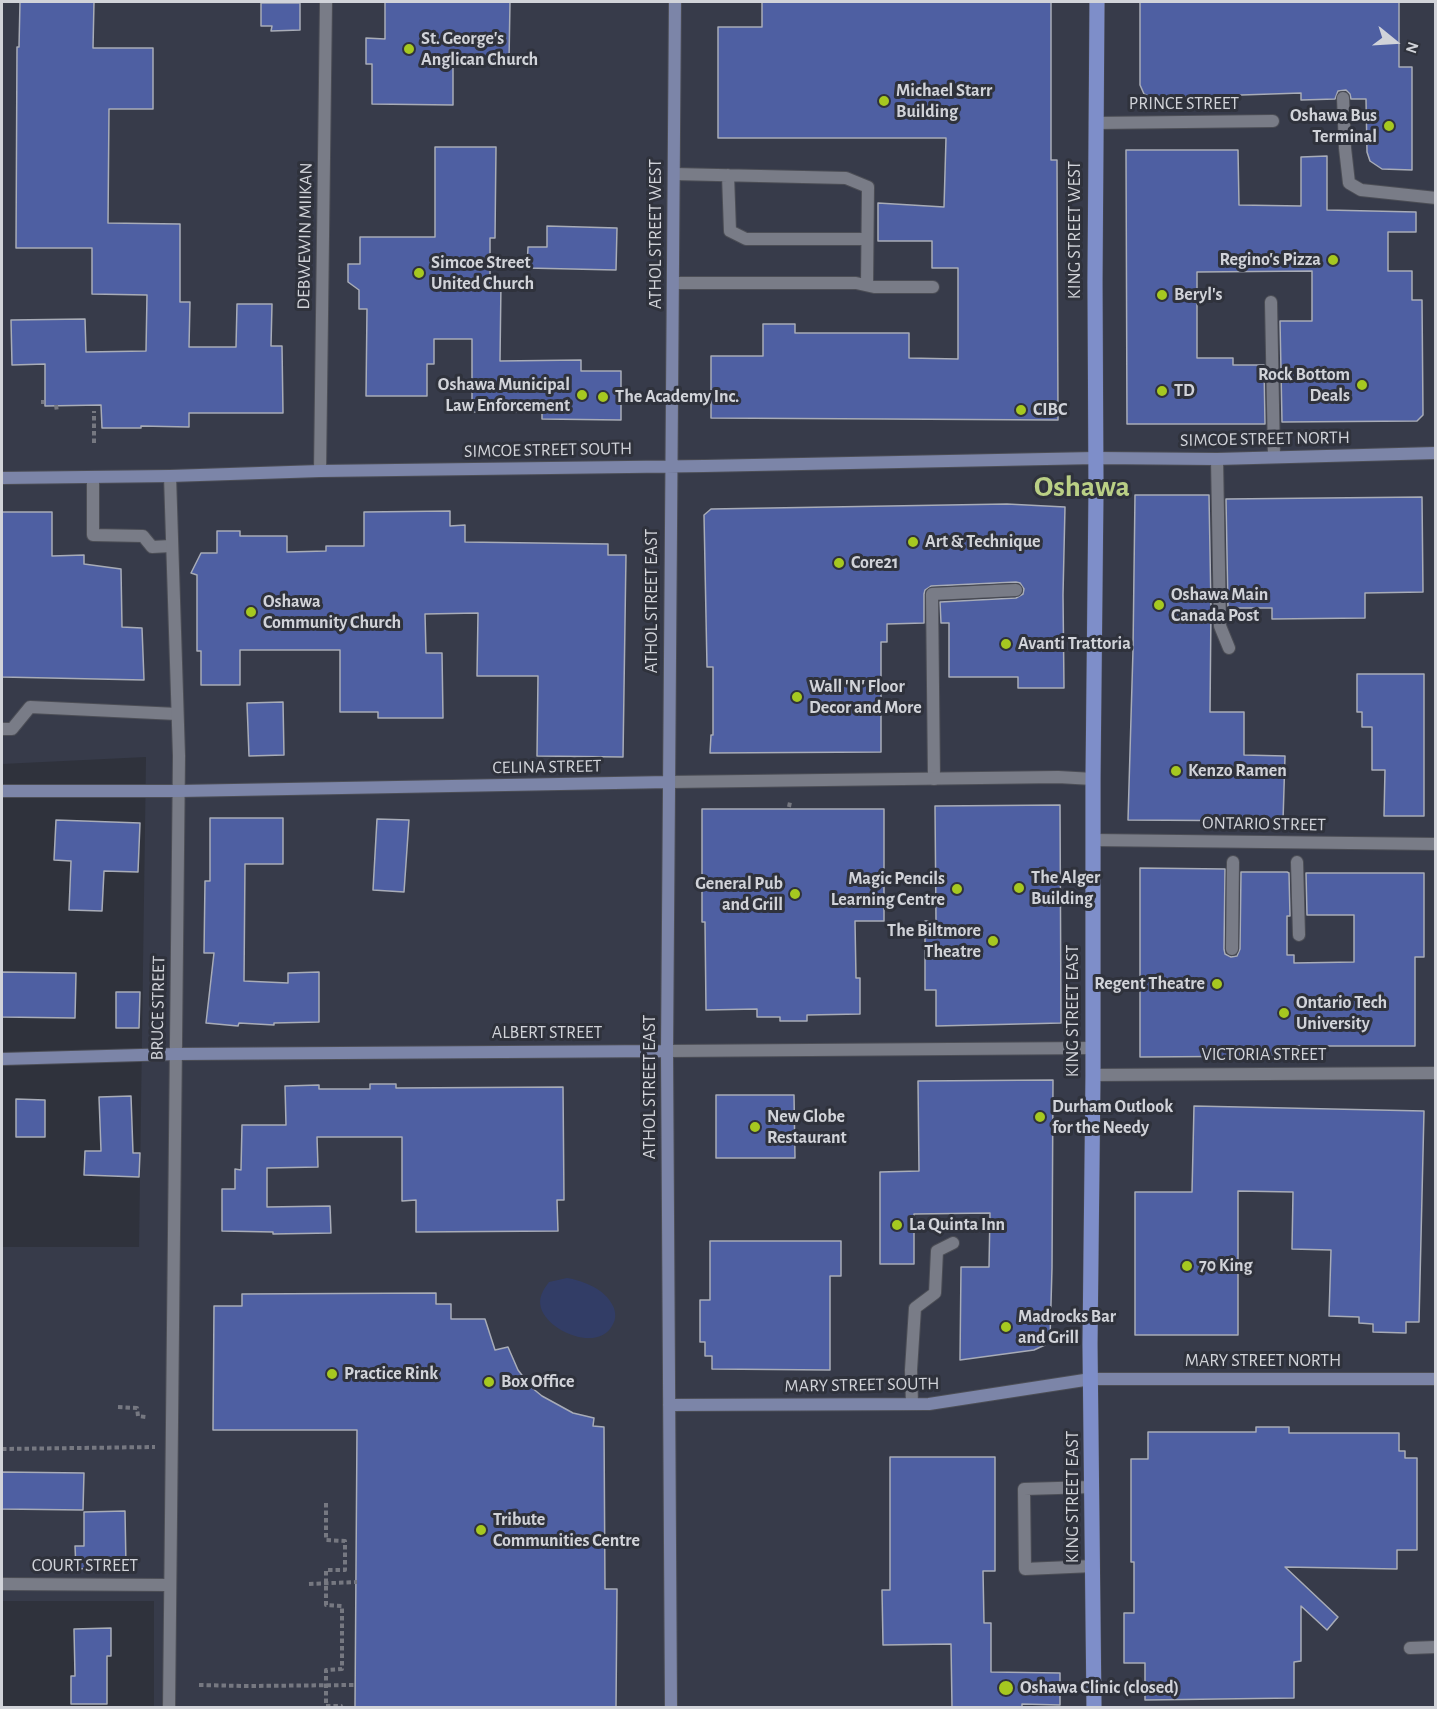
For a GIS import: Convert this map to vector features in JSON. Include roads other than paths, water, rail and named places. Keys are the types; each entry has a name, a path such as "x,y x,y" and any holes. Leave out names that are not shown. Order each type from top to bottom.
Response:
{"main road":[{"name":"ATHOL STREET WEST","path":"672,466 675,2"},
{"name":"KING STREET WEST","path":"1095,458 1097,2"},
{"name":"SIMCOE STREET NORTH","path":"1095,458 1217,459 1436,453"},
{"name":"SIMCOE STREET SOUTH","path":"2,478 1095,458"},
{"name":"KING STREET EAST","path":"1094,1707 1091,1379 1095,458"},
{"name":"ATHOL STREET EAST","path":"670,1707 667,1051 672,466"},
{"name":"CELINA STREET","path":"2,791 179,791 669,782"},
{"name":"ALBERT STREET","path":"2,1059 176,1054 667,1051"},
{"name":"MARY STREET SOUTH","path":"669,1405 929,1404 1091,1379"},
{"name":"MARY STREET NORTH","path":"1091,1379 1436,1379"}],"street":[{"name":"DEBWEWIN MIIKAN","path":"320,471 326,2"},
{"path":"1343,98 1349,183 1361,190 1436,198"},
{"name":"PRINCE STREET","path":"1095,123 1273,122"},
{"path":"674,174 846,178 868,187 867,285"},
{"path":"728,175 730,231 746,239 867,239"},
{"path":"674,283 856,283 874,287 933,287"},
{"path":"1271,302 1274,456"},
{"path":"1217,459 1220,626 1229,648"},
{"name":"BRUCE STREET","path":"169,1707 179,791 170,476"},
{"path":"93,477 93,535 143,536 152,547 171,546"},
{"path":"934,779 932,594 1016,590"},
{"path":"2,729 12,729 30,707 177,714"},
{"name":"CELINA STREET","path":"669,782 1093,778"},
{"name":"ONTARIO STREET","path":"1093,840 1436,844"},
{"path":"1232,949 1233,862"},
{"path":"1297,862 1299,935"},
{"name":"ALBERT STREET","path":"667,1051 1093,1048"},
{"name":"VICTORIA STREET","path":"1093,1075 1436,1072"},
{"path":"912,1404 911,1370 915,1308 935,1293 937,1251 953,1243"},
{"path":"1092,1487 1024,1489 1025,1569 1093,1566"},
{"name":"COURT STREET","path":"2,1584 169,1585"},
{"path":"1410,1648 1436,1647"}],"place":[{"name":"St. George's Anglican Church","path":"409,49"},
{"name":"Michael Starr Building","path":"884,101"},
{"name":"Oshawa Bus Terminal","path":"1389,126"},
{"name":"Regino's Pizza","path":"1333,260"},
{"name":"Simcoe Street United Church","path":"419,273"},
{"name":"Beryl's","path":"1162,295"},
{"name":"Rock Bottom Deals","path":"1362,385"},
{"name":"TD","path":"1162,391"},
{"name":"Oshawa Municipal Law Enforcement","path":"582,395"},
{"name":"The Academy Inc.","path":"603,397"},
{"name":"CIBC","path":"1021,410"},
{"name":"Art & Technique","path":"913,542"},
{"name":"Core21","path":"839,563"},
{"name":"Oshawa Main Canada Post","path":"1159,605"},
{"name":"Oshawa Community Church","path":"251,612"},
{"name":"Avanti Trattoria","path":"1006,644"},
{"name":"Wall 'N' Floor Decor and More","path":"797,697"},
{"name":"Kenzo Ramen","path":"1176,771"},
{"name":"The Alger Building","path":"1019,888"},
{"name":"Magic Pencils Learning Centre","path":"957,889"},
{"name":"General Pub and Grill","path":"795,894"},
{"name":"The Biltmore Theatre","path":"993,941"},
{"name":"Regent Theatre","path":"1217,984"},
{"name":"Ontario Tech University","path":"1284,1013"},
{"name":"Durham Outlook for the Needy","path":"1040,1117"},
{"name":"New Globe Restaurant","path":"755,1127"},
{"name":"La Quinta Inn","path":"897,1225"},
{"name":"70 King","path":"1187,1266"},
{"name":"Madrocks Bar and Grill","path":"1006,1327"},
{"name":"Practice Rink","path":"332,1374"},
{"name":"Box Office","path":"489,1382"},
{"name":"Tribute Communities Centre","path":"481,1530"},
{"name":"Oshawa Clinic (closed)","path":"1006,1688"}],"district":[{"name":"Oshawa","path":"1082,487"}]}
